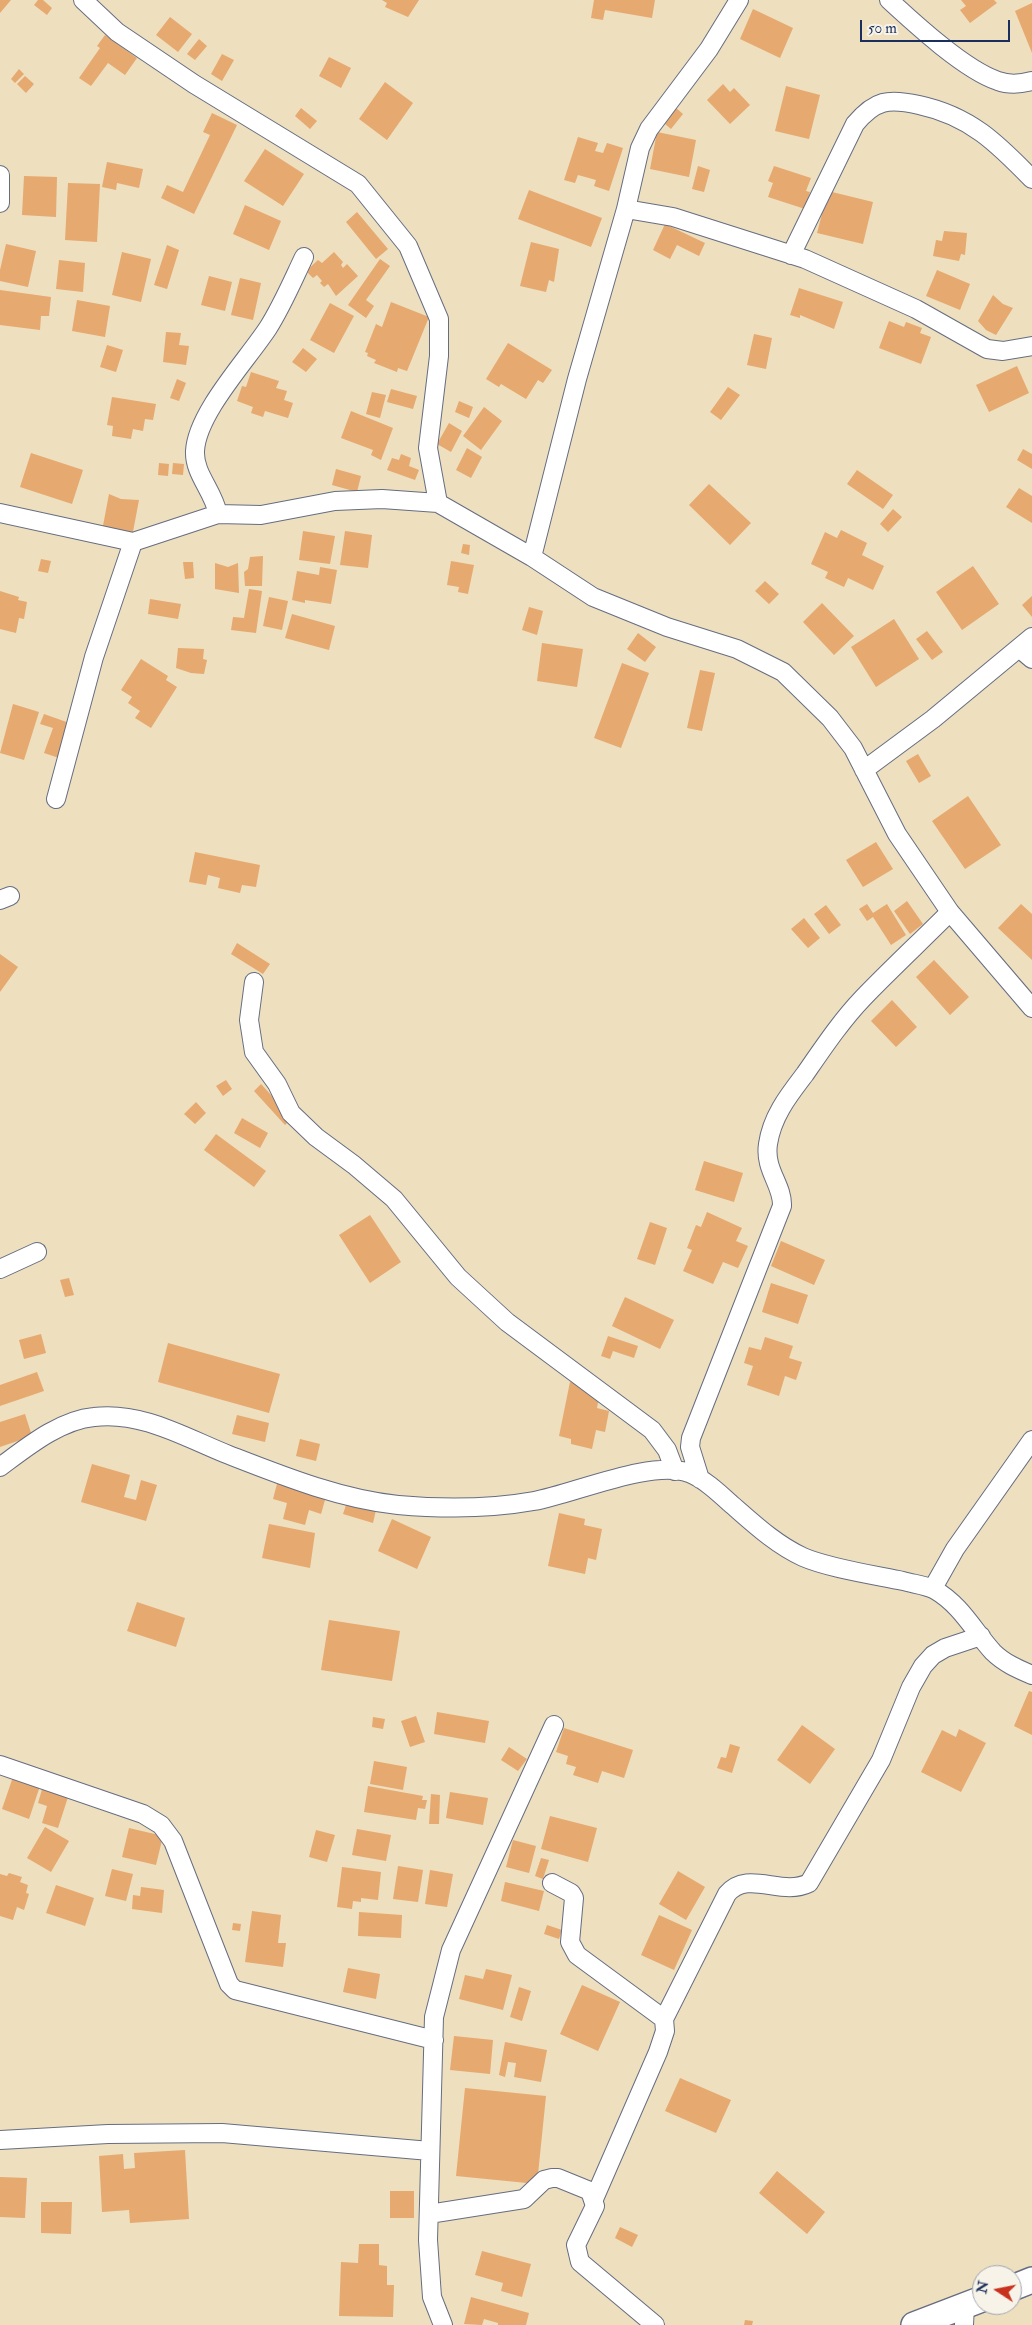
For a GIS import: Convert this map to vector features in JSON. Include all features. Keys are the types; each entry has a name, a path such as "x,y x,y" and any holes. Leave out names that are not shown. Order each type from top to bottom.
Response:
{"street":[{"path":"83,0 117,32 186,79 358,184 408,246 440,319 439,356 428,448 438,502"},
{"path":"532,557 577,379 626,209 636,162 649,129 710,49 739,0"},
{"path":"889,0 922,30 980,72 998,81 1019,84 1032,81"},
{"path":"791,255 855,124 868,108 880,103 902,101 944,110 974,126 998,144 1032,179"},
{"path":"0,175 0,203"},
{"path":"626,209 672,217 791,255 916,309 988,349 1003,351 1032,346"},
{"path":"218,514 214,498 198,471 195,452 198,432 214,404 269,327 304,257"},
{"path":"0,513 133,542 218,514 261,514 335,501 438,502 532,557 592,597 667,627 737,649 783,672 830,718 853,748 897,834 950,912 1032,1008"},
{"path":"56,798 94,657 133,542"},
{"path":"864,770 1028,648"},
{"path":"700,1479 690,1447 691,1438 782,1206 780,1194 769,1169 767,1157 771,1129 779,1110 834,1031 863,998 950,912"},
{"path":"254,982 249,1020 254,1052 277,1084 291,1113 316,1137 354,1165 394,1199 458,1277 507,1322 652,1430 667,1450 675,1471"},
{"path":"0,1269 37,1252"},
{"path":"0,1467 23,1450 68,1423 92,1417 118,1416 150,1422 295,1480 356,1498 397,1504 455,1508 494,1506 536,1501 642,1472 675,1471 688,1473 715,1490 767,1536 804,1558 933,1588 958,1606 995,1654 1014,1667 1032,1675"},
{"path":"933,1588 960,1542 1032,1440"},
{"path":"594,2199 658,2052 665,2031 664,2019 727,1894 734,1886 746,1882 790,1888 809,1883 881,1760 911,1686 923,1666 932,1655 945,1648 981,1636"},
{"path":"443,2325 432,2297 428,2240 434,2017 451,1950 554,1725"},
{"path":"0,1765 143,1814 161,1825 173,1841 229,1984 234,1990 434,2040"},
{"path":"552,1883 571,1894 574,1898 570,1942 577,1955 664,2019"},
{"path":"0,2140 108,2134 222,2133 430,2151"},
{"path":"429,2214 524,2199 544,2180 552,2178 558,2178 584,2187 590,2190 595,2206 576,2245 576,2254 580,2262 655,2325"},
{"path":"914,2325 970,2310"}],"building":[{"path":"0,0 11,0 0,13"},
{"path":"38,0 43,0 52,8 47,15 34,5"},
{"path":"382,0 419,0 408,17 385,7 387,3"},
{"path":"594,0 655,0 652,18 605,10 603,20 591,18"},
{"path":"961,0 994,0 997,3 970,23 960,10 966,6"},
{"path":"1032,3 1032,53 1015,11"},
{"path":"753,9 793,28 780,58 740,39"},
{"path":"170,17 192,34 178,52 156,35"},
{"path":"105,35 137,58 125,75 108,63 91,86 79,78 100,48 97,46"},
{"path":"199,39 207,46 195,60 187,54"},
{"path":"222,54 234,60 222,81 211,74"},
{"path":"329,57 351,68 341,88 319,76"},
{"path":"19,69 24,74 15,83 11,79"},
{"path":"25,76 34,84 26,93 17,84"},
{"path":"385,82 413,103 387,140 359,119"},
{"path":"723,84 730,92 734,88 750,105 730,124 707,100"},
{"path":"786,86 820,95 809,139 775,131"},
{"path":"675,107 683,114 671,129 659,119"},
{"path":"301,108 317,121 310,129 295,116"},
{"path":"212,113 237,125 194,214 161,198 167,185 183,192 210,135 203,132"},
{"path":"657,132 696,140 689,177 650,169"},
{"path":"578,137 598,143 595,151 603,153 607,143 623,148 609,191 594,186 596,180 578,175 575,183 564,180"},
{"path":"265,149 304,174 283,206 244,181"},
{"path":"107,162 143,169 139,188 117,183 116,190 102,187"},
{"path":"698,166 710,170 704,192 692,189"},
{"path":"774,166 811,178 806,191 810,192 805,209 768,197 773,183 768,181"},
{"path":"24,176 57,177 56,217 22,215"},
{"path":"68,183 100,184 97,242 65,240"},
{"path":"529,190 602,218 591,247 518,219"},
{"path":"828,191 873,202 863,244 817,233"},
{"path":"245,205 281,221 269,250 233,234"},
{"path":"357,212 388,249 376,259 346,222"},
{"path":"665,224 705,243 699,256 677,245 670,259 653,250"},
{"path":"944,231 967,233 965,255 961,254 959,261 933,256 936,240 942,241"},
{"path":"531,242 559,249 554,282 549,280 546,292 520,286"},
{"path":"6,244 36,251 28,287 0,281 0,270"},
{"path":"167,245 179,250 167,289 154,285"},
{"path":"122,252 151,259 141,302 112,295"},
{"path":"334,252 343,262 341,265 343,268 347,264 358,276 336,296 328,284 324,287 317,275 313,278 306,271 318,260 322,263"},
{"path":"380,259 390,266 366,300 374,306 366,318 348,305"},
{"path":"59,260 85,263 83,292 56,289"},
{"path":"937,270 970,284 960,310 926,296"},
{"path":"209,276 232,282 225,311 201,305"},
{"path":"240,278 261,283 253,320 231,315"},
{"path":"799,288 843,302 834,329 800,315 800,318 790,315"},
{"path":"0,290 51,297 49,316 41,316 40,330 0,325"},
{"path":"993,295 1003,304 1013,308 996,335 986,330 978,321"},
{"path":"77,300 110,306 105,337 72,331"},
{"path":"391,302 429,317 407,371 398,368 397,372 374,363 376,360 367,356 368,353 365,352 376,324 382,327"},
{"path":"330,303 354,316 334,353 310,340"},
{"path":"889,321 904,327 906,322 922,328 920,333 931,337 921,364 879,348"},
{"path":"166,332 181,333 179,345 189,346 186,365 163,362"},
{"path":"754,334 772,338 766,369 747,365"},
{"path":"508,343 552,370 543,383 538,380 526,399 501,384 499,387 486,379"},
{"path":"107,345 123,350 116,372 100,367"},
{"path":"303,348 317,359 306,372 292,362"},
{"path":"1017,366 1029,393 989,412 976,385"},
{"path":"251,372 279,381 276,388 287,391 284,400 293,403 288,418 265,411 263,417 251,413 253,407 237,401 242,386 246,387"},
{"path":"177,379 186,383 179,401 170,398"},
{"path":"728,387 740,395 721,420 710,412"},
{"path":"391,389 417,396 413,409 387,402"},
{"path":"372,392 386,395 380,418 366,414"},
{"path":"112,397 156,404 153,420 145,419 143,431 133,429 131,439 112,436 113,426 107,425"},
{"path":"459,401 473,407 469,418 455,412"},
{"path":"484,407 502,421 481,450 463,436"},
{"path":"351,411 393,428 381,460 371,455 373,450 341,438"},
{"path":"449,423 462,431 451,452 437,444"},
{"path":"467,448 482,457 471,478 456,470"},
{"path":"1023,449 1032,454 1032,469 1017,460"},
{"path":"31,453 83,470 72,504 20,487"},
{"path":"401,454 411,458 409,466 419,470 415,480 387,470 392,458 399,460"},
{"path":"159,463 169,464 168,476 158,475"},
{"path":"173,463 184,464 183,475 172,474"},
{"path":"336,469 361,476 357,492 332,485"},
{"path":"857,470 893,495 883,509 847,484"},
{"path":"709,484 751,523 730,545 689,505"},
{"path":"1019,488 1032,496 1032,523 1006,507"},
{"path":"109,494 121,499 139,500 132,537 102,531"},
{"path":"893,509 902,517 888,532 880,524"},
{"path":"841,530 867,543 862,555 884,566 873,590 848,578 844,587 825,578 828,572 811,564 825,532 837,538"},
{"path":"303,531 335,536 330,564 299,560"},
{"path":"345,531 372,535 368,568 340,565"},
{"path":"463,544 470,545 469,555 461,553"},
{"path":"263,556 262,586 245,586 244,572 248,569 250,557"},
{"path":"41,559 51,561 48,573 38,571"},
{"path":"451,561 474,565 468,594 458,592 459,587 447,585"},
{"path":"183,562 193,562 194,578 185,579"},
{"path":"215,563 228,567 238,563 239,593 215,589"},
{"path":"973,566 999,604 962,630 936,592"},
{"path":"320,567 337,570 331,604 305,600 305,603 292,600 297,571 319,575"},
{"path":"765,581 779,594 769,604 755,591"},
{"path":"249,589 262,591 256,633 231,630 233,617 244,618"},
{"path":"0,591 19,597 18,600 27,602 24,619 19,618 16,633 0,629"},
{"path":"1032,596 1032,617 1022,605"},
{"path":"269,597 288,601 282,630 263,626"},
{"path":"150,599 181,604 178,619 148,614"},
{"path":"822,603 854,636 834,655 803,622"},
{"path":"529,607 543,611 537,635 522,630"},
{"path":"292,614 335,626 329,650 285,638"},
{"path":"894,619 919,659 876,687 851,647"},
{"path":"927,631 943,652 932,660 916,639"},
{"path":"638,633 656,647 645,662 627,649"},
{"path":"542,643 583,649 577,687 537,681"},
{"path":"178,648 204,649 203,659 207,660 204,674 191,673 176,668"},
{"path":"141,659 168,676 166,680 177,687 151,728 135,718 140,711 128,703 132,697 121,690"},
{"path":"622,663 649,673 621,748 594,738"},
{"path":"700,670 715,673 702,731 687,728"},
{"path":"13,704 39,712 24,760 0,753"},
{"path":"44,714 75,725 59,758 44,753 53,728 40,724"},
{"path":"918,754 931,776 919,783 906,761"},
{"path":"968,796 1001,845 965,869 932,821"},
{"path":"876,842 893,869 863,887 846,860"},
{"path":"195,852 260,865 256,887 242,885 240,893 218,888 220,878 208,875 206,885 189,882"},
{"path":"907,901 923,924 910,934 894,911"},
{"path":"867,904 873,913 887,904 906,935 891,945 873,917 867,921 859,909"},
{"path":"1021,904 1032,914 1032,960 998,928"},
{"path":"826,905 841,925 829,934 814,914"},
{"path":"804,918 820,938 808,948 791,929"},
{"path":"237,943 270,964 263,974 231,954"},
{"path":"0,954 18,967 0,992"},
{"path":"934,960 969,997 950,1015 916,977"},
{"path":"892,1000 917,1027 896,1047 871,1021"},
{"path":"226,1080 232,1089 223,1096 216,1086"},
{"path":"261,1084 292,1118 285,1125 254,1091"},
{"path":"196,1102 206,1113 195,1124 184,1114"},
{"path":"242,1118 268,1133 260,1148 234,1133"},
{"path":"216,1134 266,1171 254,1187 204,1150"},
{"path":"704,1161 743,1173 734,1202 695,1190"},
{"path":"707,1212 742,1228 736,1241 748,1246 738,1268 723,1262 713,1284 683,1271 692,1250 687,1248 696,1225 701,1227"},
{"path":"370,1215 401,1262 370,1283 339,1235"},
{"path":"650,1222 667,1228 655,1265 637,1259"},
{"path":"781,1241 825,1260 814,1285 771,1266"},
{"path":"69,1278 74,1295 65,1297 60,1280"},
{"path":"771,1283 808,1295 798,1324 762,1312"},
{"path":"625,1297 674,1320 660,1349 612,1326"},
{"path":"41,1334 46,1353 24,1359 19,1340"},
{"path":"608,1336 638,1346 634,1358 613,1351 610,1359 601,1356"},
{"path":"765,1337 793,1346 789,1358 802,1362 796,1380 785,1376 779,1396 747,1385 753,1366 744,1363 749,1347 761,1350"},
{"path":"168,1343 280,1374 269,1413 158,1382"},
{"path":"37,1372 44,1391 0,1406 0,1385"},
{"path":"570,1382 589,1386 587,1394 599,1397 597,1408 609,1411 605,1432 596,1430 592,1449 571,1444 571,1439 559,1436"},
{"path":"25,1414 32,1436 0,1447 0,1422"},
{"path":"237,1415 269,1423 265,1442 232,1434"},
{"path":"300,1439 320,1444 316,1461 296,1456"},
{"path":"92,1464 130,1475 124,1497 136,1500 141,1480 157,1485 146,1521 81,1502"},
{"path":"278,1480 327,1493 321,1514 309,1510 305,1525 283,1519 287,1503 273,1499"},
{"path":"347,1502 376,1510 373,1523 343,1514"},
{"path":"559,1513 585,1519 584,1525 602,1529 596,1560 588,1558 585,1574 548,1566"},
{"path":"392,1519 431,1537 417,1569 378,1551"},
{"path":"269,1524 315,1533 310,1568 262,1558"},
{"path":"137,1602 185,1618 176,1647 127,1631"},
{"path":"329,1620 400,1631 392,1681 321,1670"},
{"path":"1029,1691 1032,1692 1032,1735 1014,1726"},
{"path":"437,1712 489,1721 485,1743 434,1734"},
{"path":"416,1716 425,1742 410,1747 401,1721"},
{"path":"373,1717 385,1719 383,1729 372,1727"},
{"path":"802,1725 835,1749 810,1784 777,1760"},
{"path":"564,1728 633,1750 624,1778 602,1771 598,1783 573,1775 576,1767 566,1764 568,1756 556,1752"},
{"path":"959,1729 986,1743 961,1792 921,1772 942,1730 956,1737"},
{"path":"730,1744 740,1747 732,1773 717,1768 721,1757 726,1758"},
{"path":"509,1747 527,1759 518,1771 501,1760"},
{"path":"374,1761 407,1767 403,1790 370,1784"},
{"path":"14,1774 41,1783 29,1819 2,1809"},
{"path":"43,1786 69,1794 58,1828 42,1823 47,1806 38,1803"},
{"path":"368,1786 423,1796 422,1800 427,1800 425,1809 418,1808 416,1820 364,1812"},
{"path":"450,1792 488,1798 483,1825 446,1818"},
{"path":"431,1794 440,1795 439,1824 429,1824"},
{"path":"550,1816 597,1828 588,1862 541,1849"},
{"path":"45,1827 69,1841 51,1872 27,1858"},
{"path":"129,1828 163,1836 156,1865 122,1857"},
{"path":"357,1829 391,1835 386,1861 352,1855"},
{"path":"316,1830 335,1835 327,1862 309,1857"},
{"path":"513,1840 536,1846 529,1873 506,1867"},
{"path":"541,1858 549,1860 543,1879 535,1876"},
{"path":"398,1866 423,1870 418,1902 393,1899"},
{"path":"342,1867 381,1872 378,1900 361,1898 361,1902 353,1901 352,1909 337,1907"},
{"path":"112,1869 133,1874 126,1901 105,1896"},
{"path":"430,1870 453,1874 447,1907 425,1904"},
{"path":"678,1871 705,1887 686,1920 659,1904"},
{"path":"9,1873 22,1877 20,1882 28,1885 26,1893 29,1894 24,1910 17,1907 13,1920 0,1916 0,1874 7,1876"},
{"path":"505,1882 544,1891 539,1911 501,1901"},
{"path":"56,1885 94,1898 85,1926 46,1913"},
{"path":"141,1887 164,1890 162,1913 132,1909 133,1895 140,1896"},
{"path":"252,1911 281,1915 278,1943 286,1943 283,1967 245,1962"},
{"path":"359,1912 402,1915 401,1938 358,1936"},
{"path":"659,1915 692,1930 674,1970 641,1955"},
{"path":"233,1923 241,1924 240,1931 232,1930"},
{"path":"547,1925 562,1930 559,1939 544,1934"},
{"path":"348,1968 380,1974 376,1999 343,1992"},
{"path":"486,1969 512,1975 503,2010 459,1999 465,1975 483,1979"},
{"path":"582,1985 620,2002 598,2051 560,2034"},
{"path":"519,1987 531,1991 522,2021 510,2017"},
{"path":"454,2036 493,2040 490,2074 450,2070"},
{"path":"505,2042 547,2050 541,2082 514,2077 516,2063 508,2062 505,2077 499,2075"},
{"path":"680,2078 731,2100 716,2133 665,2111"},
{"path":"465,2088 546,2096 537,2184 456,2176"},
{"path":"185,2150 189,2219 130,2223 129,2210 102,2212 99,2156 123,2154 124,2169 135,2168 134,2153"},
{"path":"777,2171 825,2212 807,2234 759,2193"},
{"path":"0,2177 27,2178 25,2218 0,2217"},
{"path":"390,2191 414,2191 414,2218 390,2218"},
{"path":"41,2202 72,2202 71,2234 41,2233"},
{"path":"620,2227 638,2235 632,2247 615,2238"},
{"path":"359,2244 379,2244 379,2265 387,2266 387,2285 394,2285 393,2317 339,2316 341,2262 358,2263"},
{"path":"482,2251 531,2264 522,2297 501,2291 503,2283 475,2275"},
{"path":"471,2297 529,2313 526,2325 498,2325 498,2323 484,2319 482,2325 464,2324"},
{"path":"745,2320 753,2321 752,2325 744,2325"}]}
